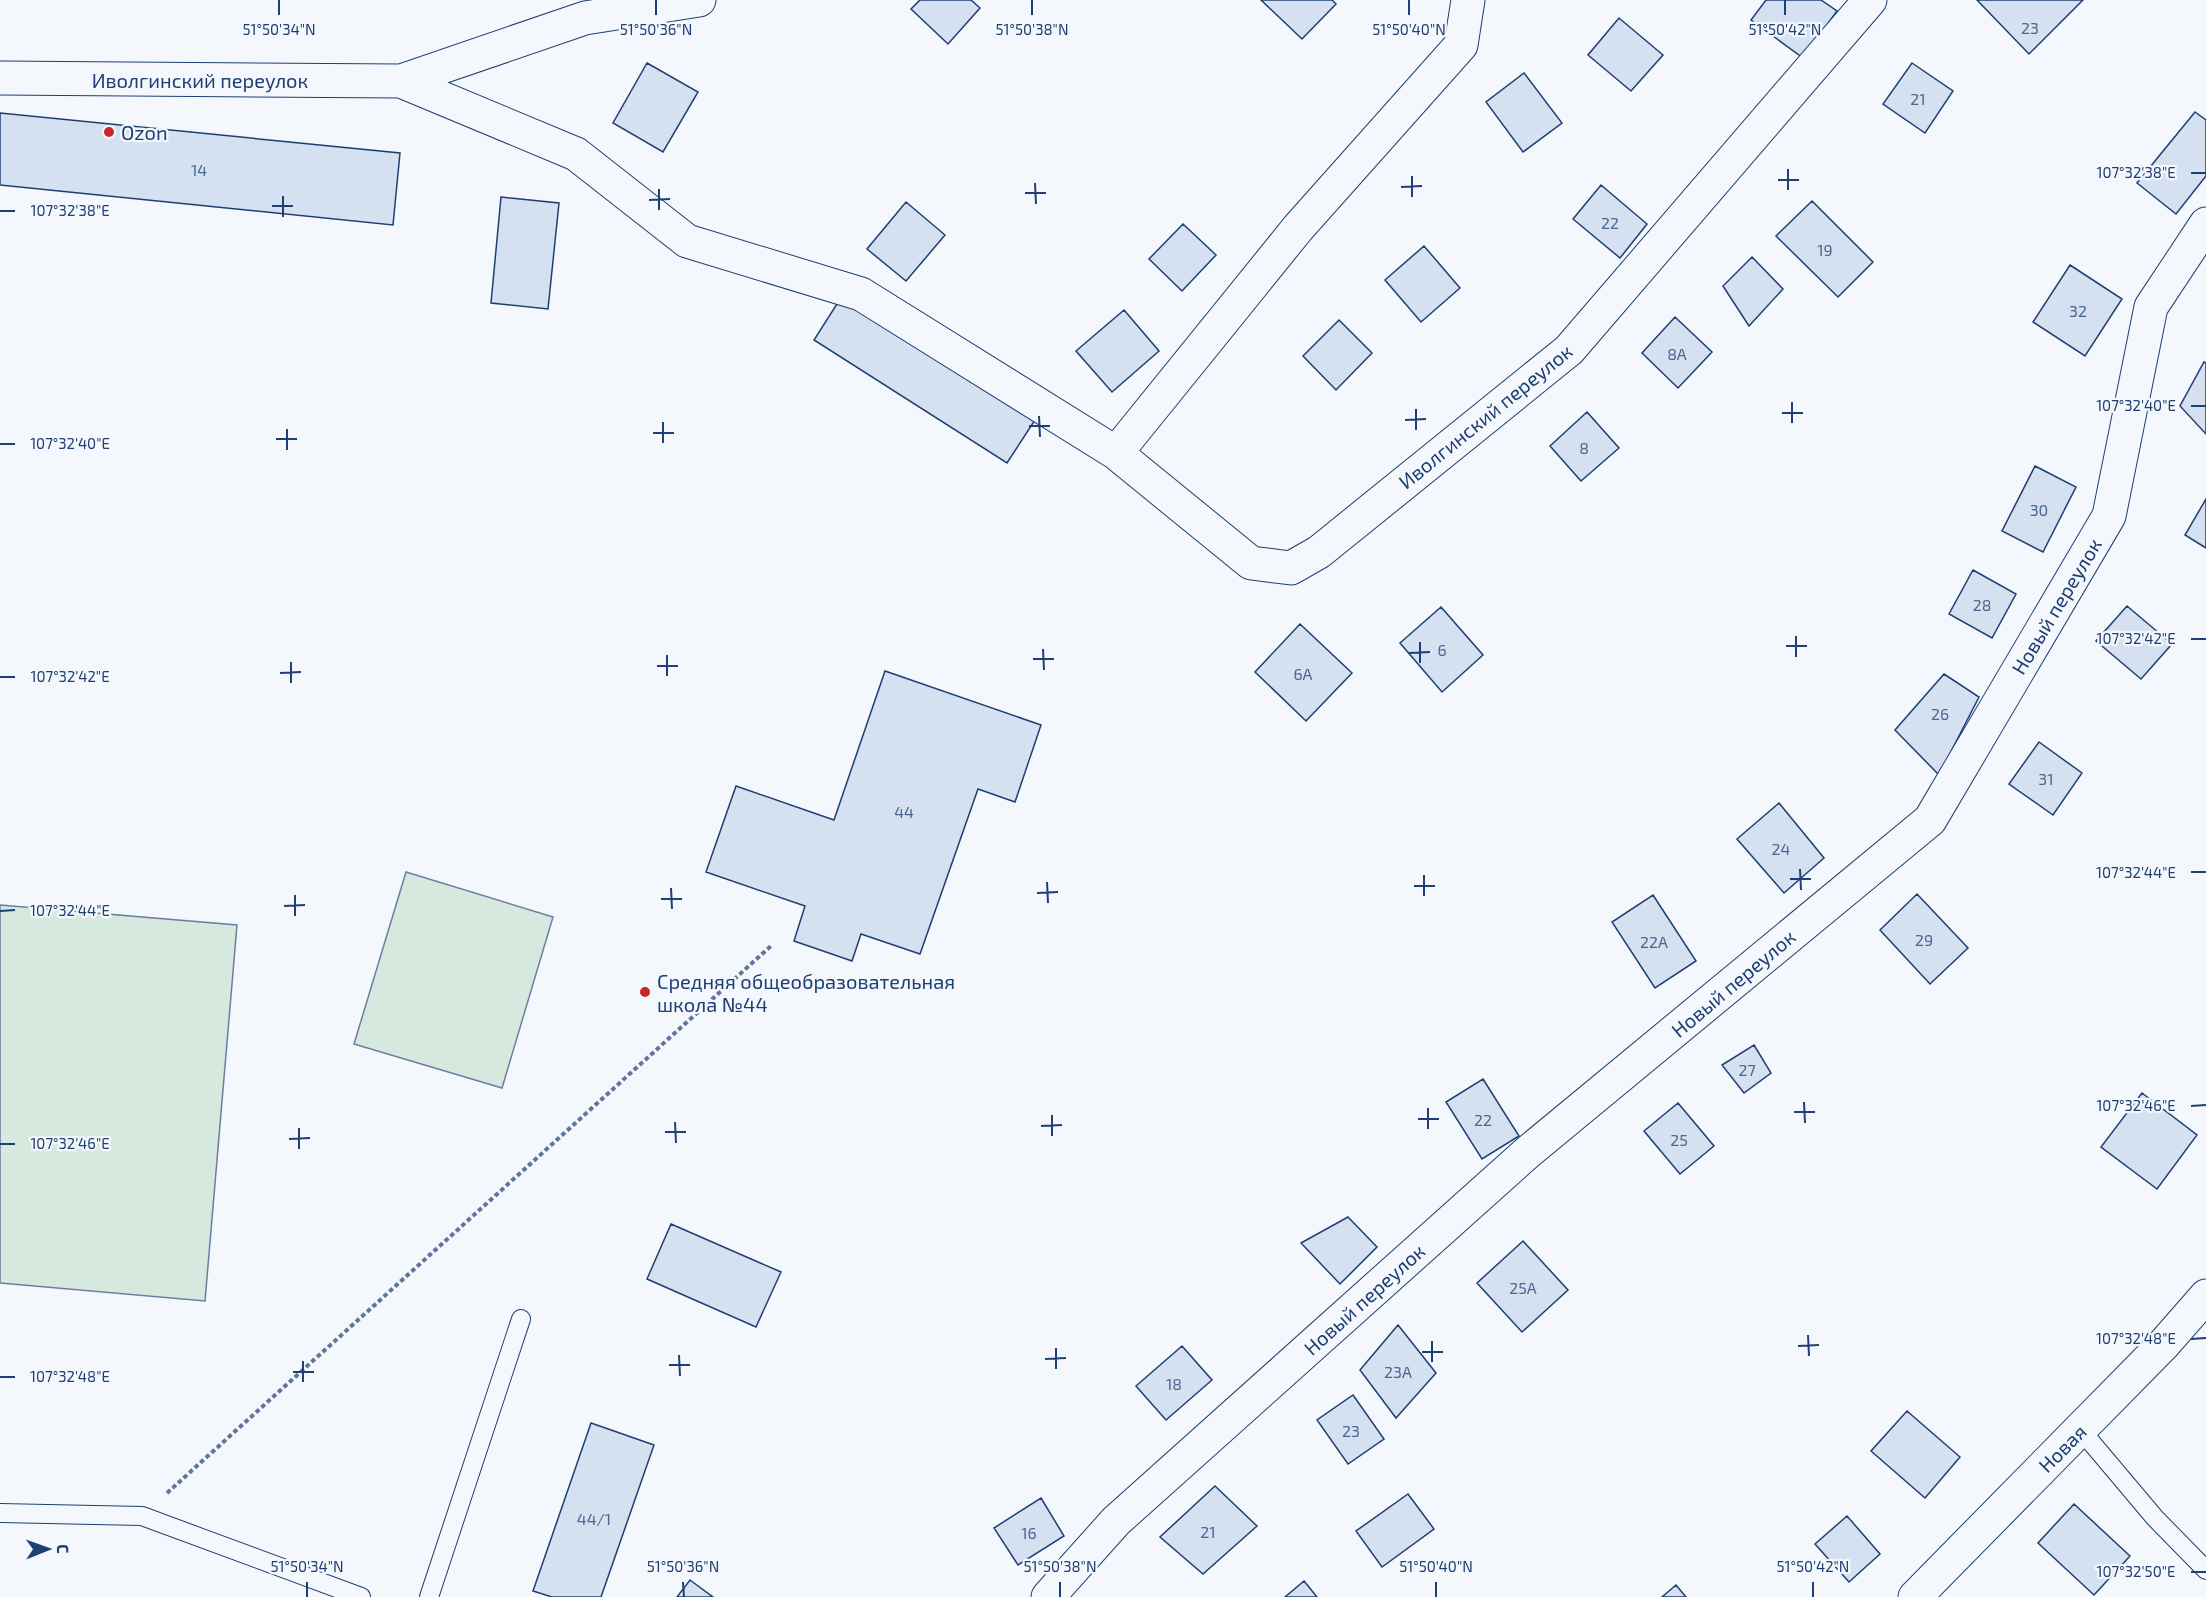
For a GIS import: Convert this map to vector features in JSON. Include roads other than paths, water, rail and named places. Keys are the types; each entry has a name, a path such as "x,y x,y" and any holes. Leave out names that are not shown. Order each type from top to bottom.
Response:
{"street":[{"name":"Иволгинский переулок","path":"0,78 401,81 585,18 699,0"},
{"path":"1116,453 1298,228 1461,45 1468,0"},
{"name":"Иволгинский переулок","path":"401,81 576,154 687,241 861,294 1116,453 1251,563 1291,568 1319,552 1569,350 1870,0"},
{"name":"Новый переулок","path":"1048,1597 1116,1521 1528,1152 1930,820 2109,516 2151,308 2206,224"},
{"name":"Новая","path":"1915,1597 2164,1344 2206,1296"}],"lane":[{"path":"429,1597 520,1319"},
{"path":"2080,1429 2155,1518 2206,1570"},
{"path":"0,1512 142,1516 361,1597"}],"place":[{"name":"Ozon","path":"109,132"},
{"name":"Средняя общеобразовательная школа №44","path":"645,992"}]}
